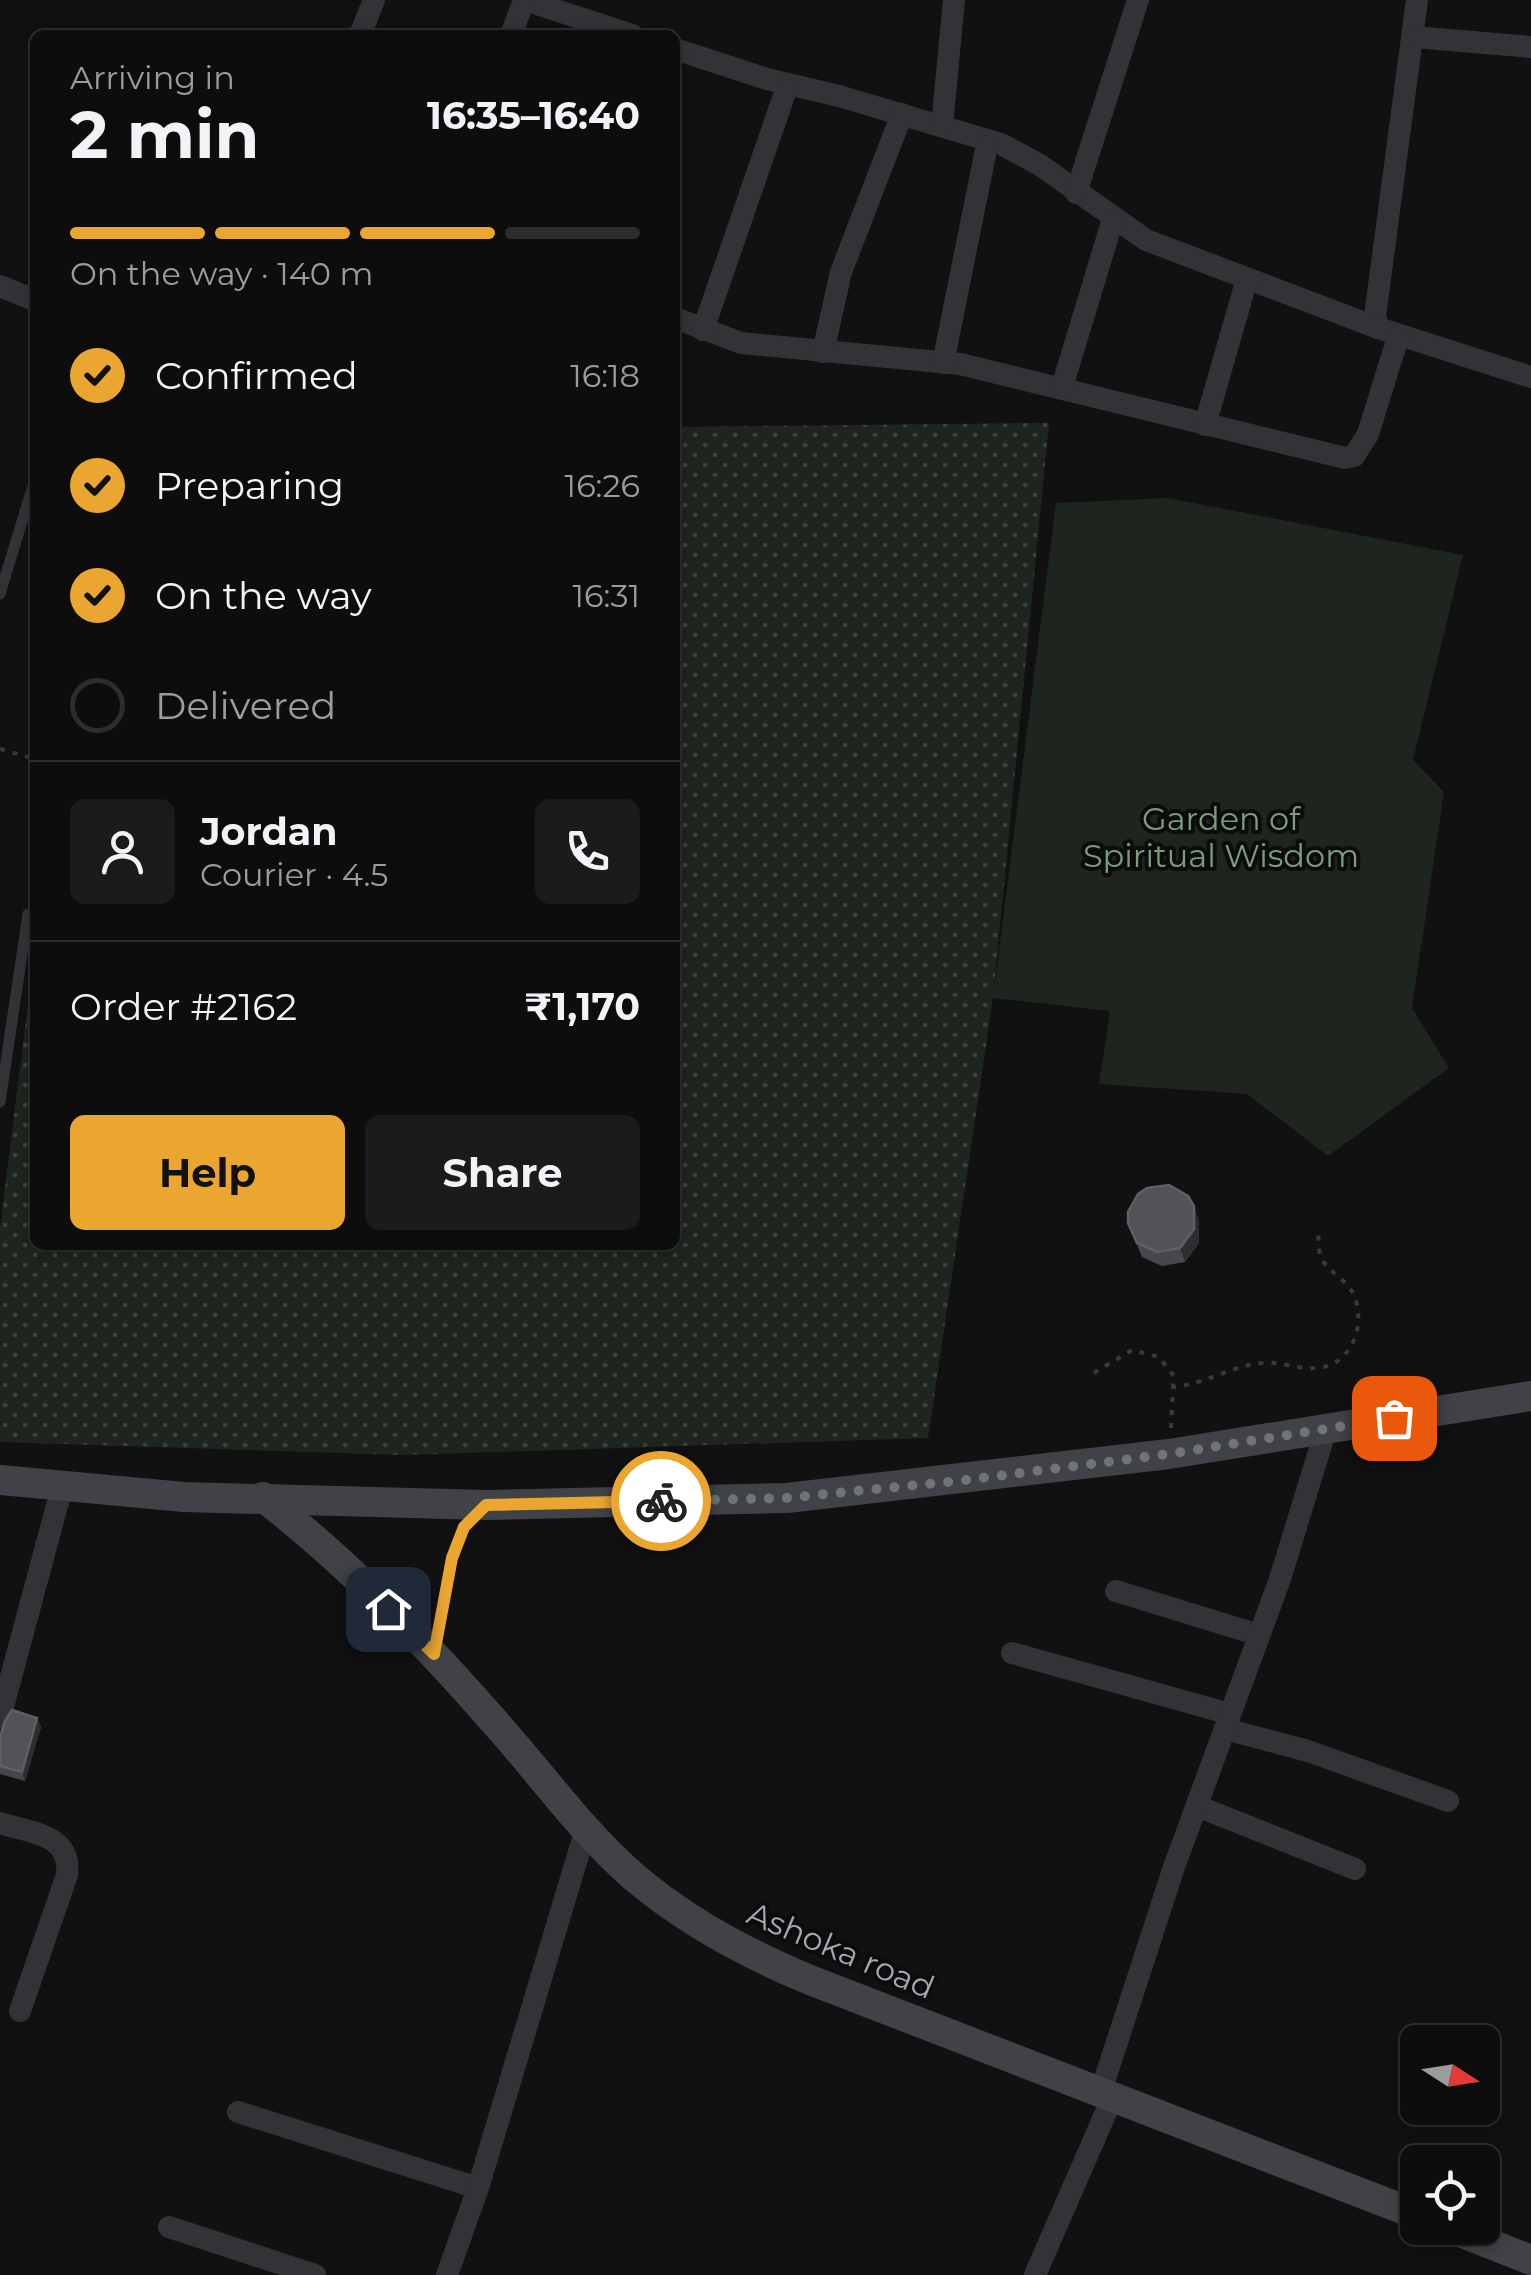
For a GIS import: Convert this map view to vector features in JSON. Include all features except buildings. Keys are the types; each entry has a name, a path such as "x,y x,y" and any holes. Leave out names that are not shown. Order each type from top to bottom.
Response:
{"street":[{"path":"362,30 374,0"},
{"path":"513,30 525,0 597,11 625,30"},
{"path":"942,126 954,0"},
{"path":"1076,193 1138,0"},
{"path":"680,320 741,343 943,362 1062,387 1344,458 1354,456 1368,434 1388,333 1375,316 1417,0"},
{"path":"1414,37 1531,47"},
{"path":"680,51 988,140 1040,165 1146,240 1388,333 1531,377"},
{"path":"703,330 788,84"},
{"path":"823,352 841,272 902,114"},
{"path":"943,362 988,140"},
{"path":"1062,387 1113,219"},
{"path":"1205,426 1248,279"},
{"path":"0,286 30,298"},
{"path":"0,1480 184,1498 486,1505 786,1498 1169,1454 1531,1396"},
{"path":"1035,2275 1107,2094 1196,1806 1260,1635 1326,1429"},
{"path":"0,1718 62,1486"},
{"name":"Ashoka road","path":"263,1498 319,1540 434,1654 494,1720 585,1832 637,1879 734,1947 1400,2208"},
{"path":"1116,1591 1260,1635"},
{"path":"1012,1653 1228,1722 1448,1801"},
{"path":"1196,1806 1355,1869"},
{"path":"0,1823 55,1840 64,1848 69,1861 68,1875 20,2011"},
{"path":"447,2275 478,2188 585,1832"},
{"path":"238,2112 478,2188"},
{"path":"170,2227 315,2275"},
{"path":"1493,2245 1531,2260"}],"lane":[{"path":"0,594 30,496"},
{"path":"0,1102 28,914"},
{"path":"434,1654 452,1558 464,1527 486,1505"}],"path":[{"path":"0,749 30,758"},
{"path":"1174,1386 1199,1384 1264,1362 1326,1367 1350,1349 1356,1338 1357,1303 1346,1282 1320,1256 1318,1233"},
{"path":"1094,1373 1132,1350 1160,1356 1174,1376 1169,1454"}],"green space":[{"path":"1049,423 993,998 928,1438 404,1455 0,1442 0,1229 30,988 30,1250 680,1250 680,427"},
{"name":"Garden of Spiritual Wisdom","path":"1168,498 1463,555 1413,760 1444,792 1412,1008 1449,1068 1328,1156 1247,1094 1099,1084 1110,1011 993,998 1056,503"}],"way so far":[{"path":"661,1501 786,1498 958,1481 1169,1454 1394,1418"}],"route":[{"path":"388,1609 434,1654 452,1558 464,1527 486,1505 661,1501"}]}
